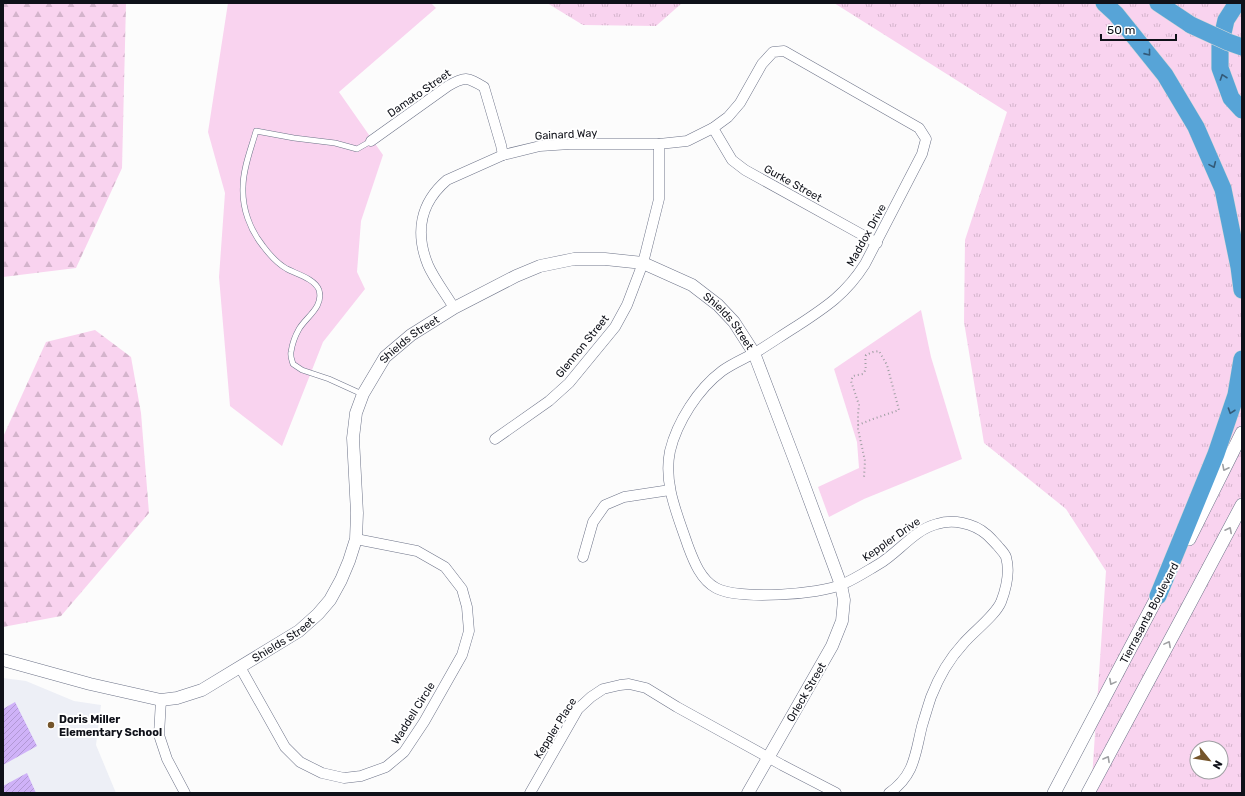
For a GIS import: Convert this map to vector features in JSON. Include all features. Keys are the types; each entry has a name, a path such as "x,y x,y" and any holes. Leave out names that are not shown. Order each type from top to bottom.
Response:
{"highway":[{"path":"1104,3 1116,14 1165,75 1196,127 1223,189 1239,267 1242,290"},
{"path":"1158,3 1191,25 1242,47"},
{"path":"1237,3 1226,20 1224,26 1220,46 1220,68 1231,98 1242,110"},
{"path":"1158,596 1216,454 1236,395 1242,359"}],"main road":[{"name":"Tierrasanta Boulevard","path":"1054,793 1198,522 1242,433"},
{"path":"1088,793 1242,504"}],"street":[{"name":"Gainard Way","path":"454,308 429,265 422,246 421,234 423,218 427,205 440,186 447,180 503,155 540,146 570,144 659,144 687,141 713,128 728,117 740,103 762,64 773,52 784,51 793,56"},
{"name":"Maddox Drive","path":"670,490 668,472 670,452 678,428 696,396 722,371 754,353 829,305 846,289 856,278 876,243 922,154 926,139 919,128 793,56"},
{"name":"Damato Street","path":"371,141 448,86 461,79 470,79 484,87 503,155"},
{"name":"Gurke Street","path":"713,128 732,160 745,170 876,243"},
{"name":"Glennon Street","path":"495,439 549,401 569,383 615,327 627,305 643,263 659,199 659,144"},
{"name":"Shields Street","path":"3,660 90,684 161,700 178,698 202,690 299,631 318,614 330,600 341,580 356,539 357,513 353,438 356,413 363,394 386,357 411,335 454,308 516,276 540,266 574,259 605,259 643,263 692,286 718,305 734,322 754,353 841,585"},
{"path":"583,557 593,522 605,505 624,497 670,490"},
{"name":"Keppler Drive","path":"670,490 692,559 704,579 717,589 741,594 786,595 841,585 881,563 927,527 939,523 955,522 975,527 986,534 1005,554 1007,568 1006,583 998,609 961,645 949,661 932,695 922,726 914,761 905,778 889,793"},
{"name":"Waddell Circle","path":"240,667 285,747 305,765 322,773 344,778 361,776 386,767 404,752 424,722 462,655 469,632 467,607 462,589 446,567 417,551 356,539"},
{"name":"Orleck Street","path":"748,793 832,646 842,621 844,600 841,585"},
{"name":"Keppler Place","path":"530,793 578,708 597,692 620,685 646,688 677,707 768,757"},
{"path":"161,700 159,735 167,759 185,793"},
{"path":"768,757 836,793"}],"lane":[{"path":"363,394 329,379 302,370 293,364 290,353 294,339 299,329 311,316 319,302 319,290 313,282 283,267 269,254 255,237 244,202 243,187 245,173 256,131 294,138 335,143 357,149 371,141"}],"path":[{"path":"858,425 899,410 887,365 879,351 866,355 864,360 866,371 863,374 853,376 851,381 859,406 858,425 865,461 864,477"}],"shaded area":[{"name":"Doris Miller Elementary School","path":"3,678 26,681 74,701 101,705 96,745 116,793 3,793"}],"green space":[{"path":"3,3 126,3 122,168 76,268 3,277"},
{"path":"228,3 431,3 436,8 339,92 383,155 361,221 357,272 365,289 323,342 282,446 230,406 219,277 225,193 208,132"},
{"path":"547,3 682,3 656,26 583,25"},
{"path":"834,3 1242,3 1242,793 1091,793 1106,571 1066,509 984,443 964,322 965,240 1007,112"},
{"path":"921,310 931,357 962,459 864,499 829,517 818,487 859,468 857,442 834,369"},
{"path":"95,330 131,357 141,413 149,513 61,616 3,627 3,437 46,342"}],"building":[{"path":"15,702 37,746 3,765 3,709"},
{"path":"27,773 36,793 3,793 3,786"}],"place":[{"name":"Doris Miller Elementary School","path":"51,725"}]}
